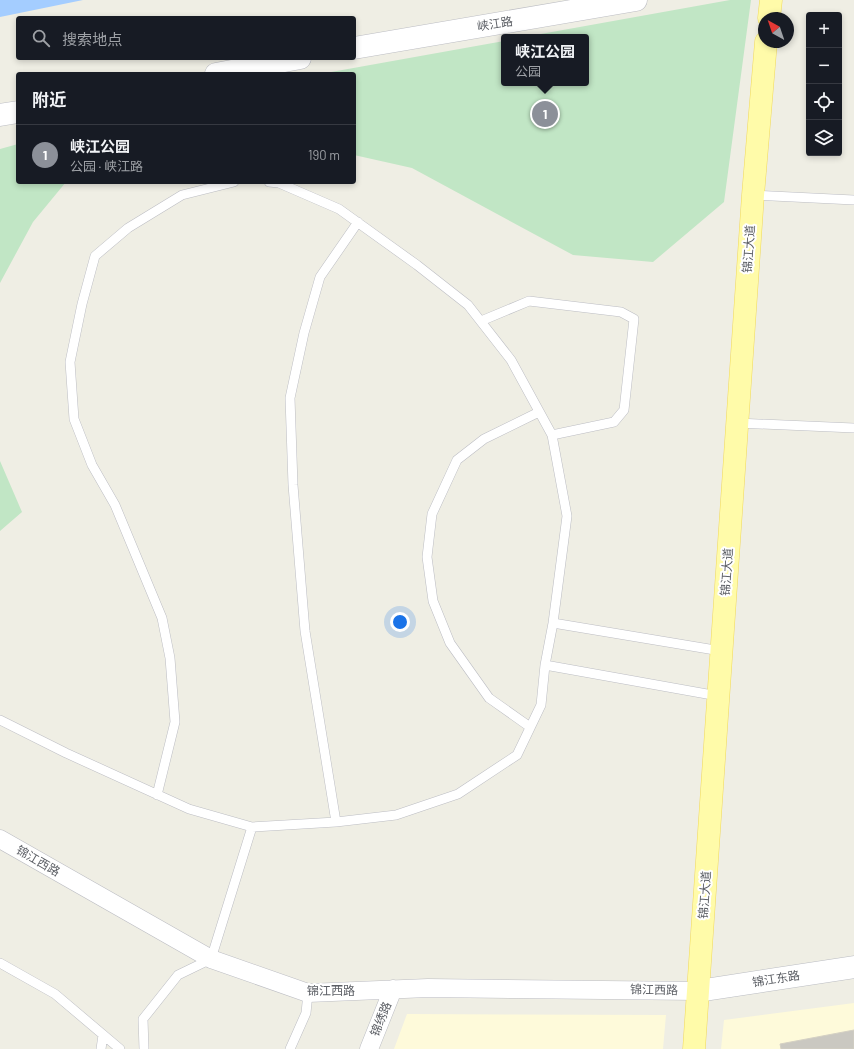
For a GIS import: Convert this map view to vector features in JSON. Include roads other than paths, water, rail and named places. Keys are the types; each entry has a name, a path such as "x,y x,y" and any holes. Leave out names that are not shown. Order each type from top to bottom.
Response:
{"main road":[{"path":"770,12 771,0"},
{"name":"锦江大道","path":"694,1049 753,195 765,48"}],"street":[{"name":"峡江路","path":"356,48 636,0"},
{"path":"226,72 290,60"},
{"path":"0,115 16,112"},
{"name":"锦江西路","path":"0,839 211,959 308,994 428,988 698,991"},
{"name":"锦江东路","path":"698,991 854,967"},
{"name":"锦绣路","path":"369,1049 393,989"}],"lane":[{"path":"157,795 175,722 170,658 162,618 116,505 92,465 74,419 70,362 82,304 95,256 128,228 182,195 226,184"},
{"path":"0,720 66,753 189,809 252,827 336,822 396,815 458,794 517,754 541,705 545,664 553,623 567,516 552,435 511,360 468,305 339,209 282,184"},
{"path":"753,195 854,200"},
{"path":"336,822 305,630 293,485 290,398 304,333 320,277 358,222"},
{"path":"481,321 529,301 621,312 634,318 624,410 614,422 552,435"},
{"path":"530,727 489,698 450,643 433,601 427,557 432,514 457,460 484,439 539,412"},
{"path":"737,423 854,428"},
{"path":"553,623 721,651"},
{"path":"545,664 718,696"},
{"path":"144,1049 143,1019 178,975 211,959 252,827"},
{"path":"0,963 55,994 120,1049"},
{"path":"290,1049 306,1014 308,994"},
{"path":"101,1049 103,1035"}],"water":[{"path":"0,0 83,0 0,17"}],"place":[{"name":"峡江公园","path":"545,114"}]}
